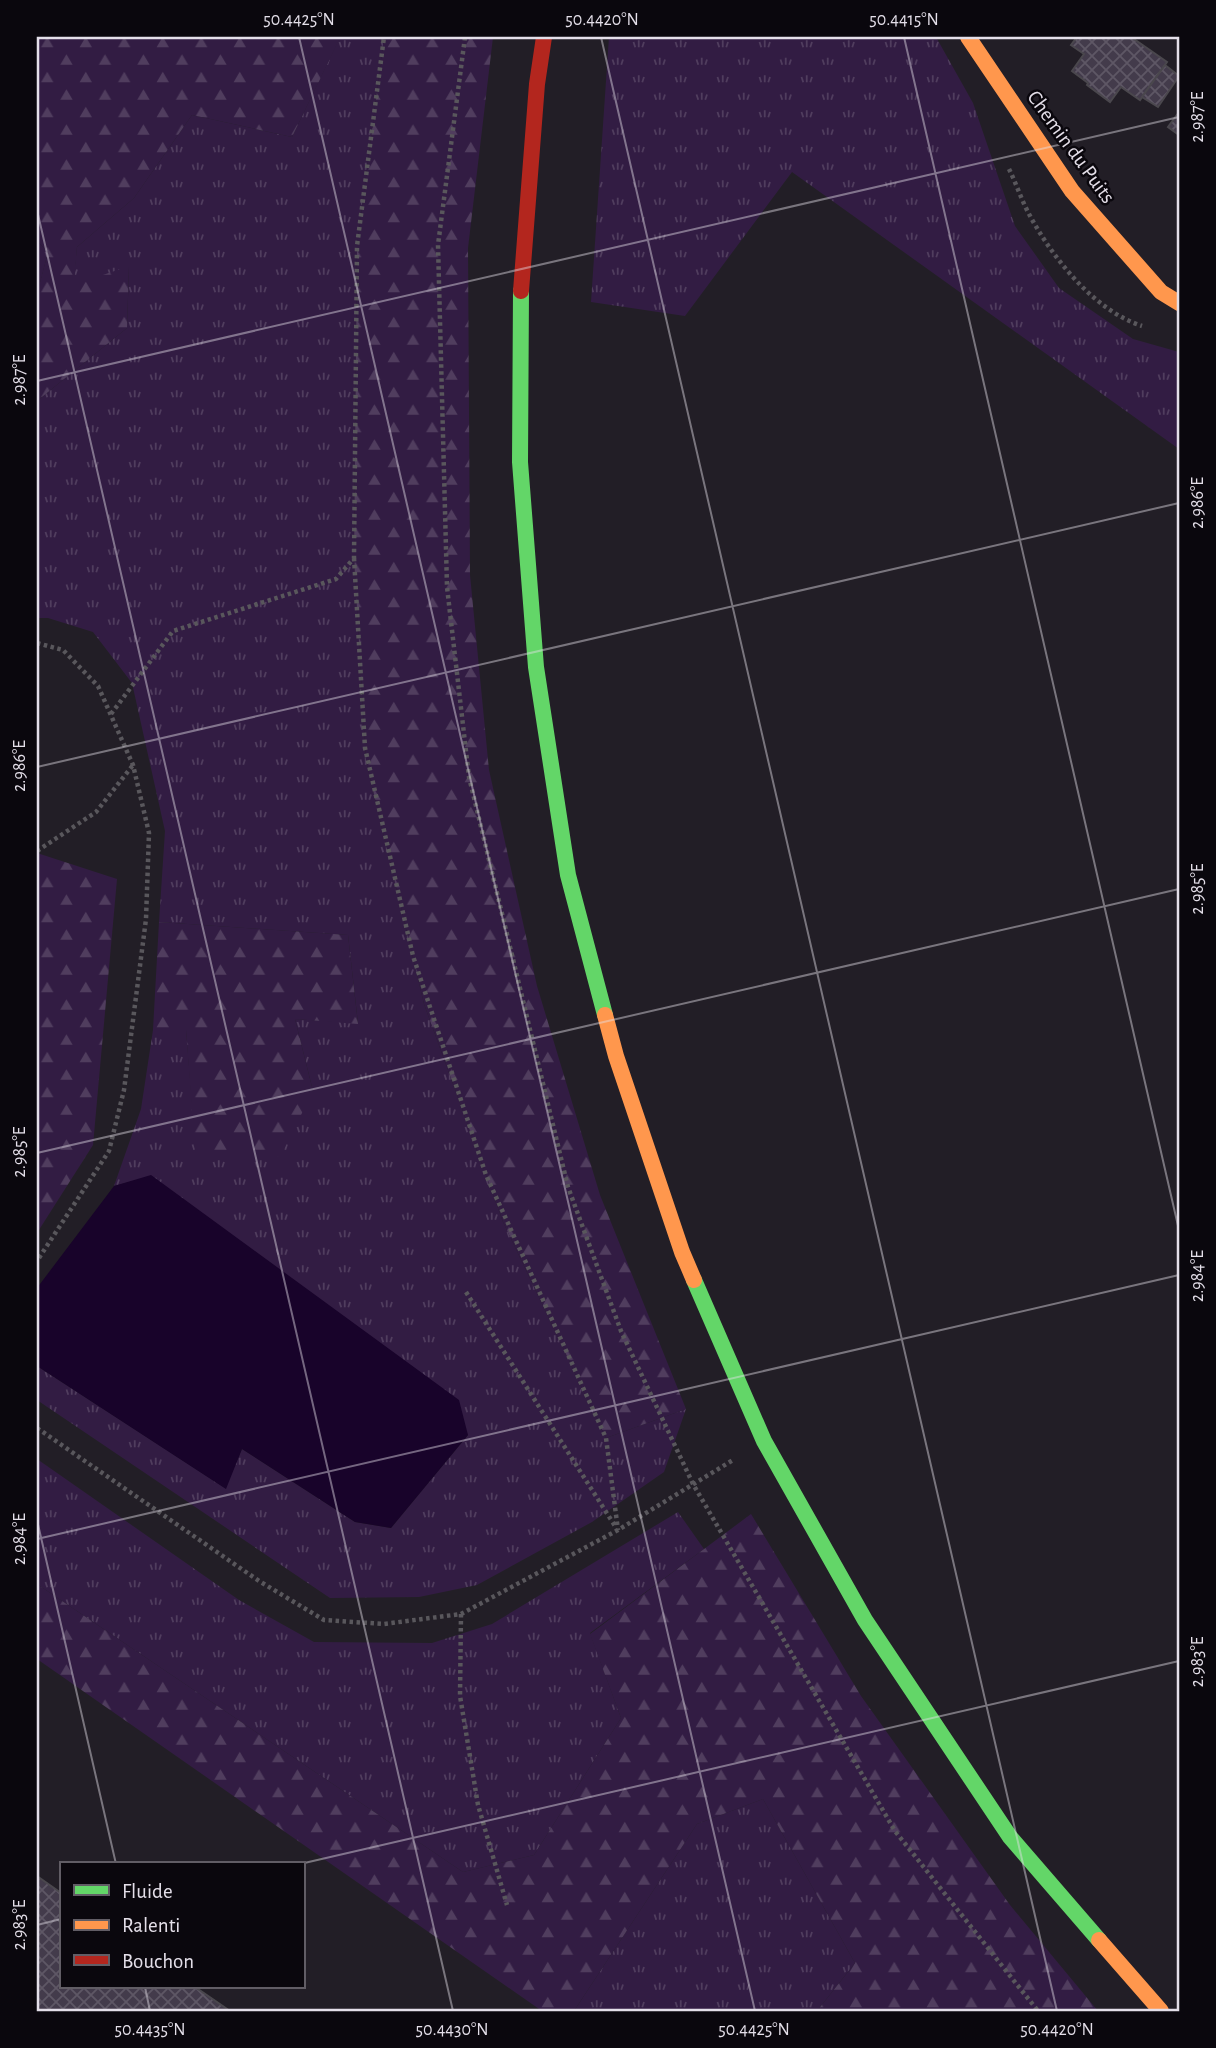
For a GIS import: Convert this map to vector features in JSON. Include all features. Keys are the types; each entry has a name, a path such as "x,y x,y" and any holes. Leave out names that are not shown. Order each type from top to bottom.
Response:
{"main road":[{"path":"544,37 537,83 521,288 520,461 536,667 566,862 617,1056 682,1252 764,1441 865,1620 1010,1837 1161,2011"},
{"name":"Chemin du Puits","path":"968,37 1072,191 1161,292 1179,303"}],"path":[{"path":"384,37 356,246 354,558 365,748 413,956 486,1175 606,1438 618,1530"},
{"path":"111,714 173,631 337,579 354,558"},
{"path":"37,643 63,650 98,686 133,765 149,833 146,919 124,1090 109,1151 37,1261"},
{"path":"37,851 96,812 133,765"},
{"path":"466,1292 618,1530"},
{"path":"37,1428 259,1581 324,1620 384,1624 461,1614 618,1530 764,1441"},
{"path":"461,1614 460,1696 478,1805 507,1905"}],"green space":[{"path":"37,37 340,38 292,137 192,115 134,198 77,247 74,285 129,266 127,328 37,401 37,291 48,252 37,241"},
{"path":"340,37 384,37 357,246 354,558 366,761 424,1004 503,1222 606,1438 686,1409 664,1472 592,1522 477,1585 419,1597 330,1598 37,1400 37,1366 225,1488 242,1449 355,1522 391,1528 468,1435 152,1176 114,1186 141,1109 153,1030 186,1030 196,1152 313,1091 295,1019 358,1023 348,935 159,922 165,831 132,683 93,632 48,618 37,618 37,401 127,328 129,267 73,286 77,247 134,198 192,115 292,137"},
{"path":"384,37 493,37 468,248 470,575 489,770 537,986 600,1195 686,1409 606,1438 503,1222 424,1004 366,761 354,558 357,246"},
{"path":"609,37 936,37 973,103 1015,226 1059,288 1133,339 1179,352 1179,449 792,172 685,316 591,302"},
{"path":"37,241 48,252 38,291 37,291"},
{"path":"37,853 117,879 93,1145 37,1233"},
{"path":"159,922 348,935 358,1024 295,1019 313,1091 280,1157 195,1152 186,1030 153,1030"},
{"path":"37,1459 239,1600 314,1642 432,1643 492,1624 678,1512 704,1549 590,1633 621,1718 534,1855 463,1872 37,1584"},
{"path":"751,1514 861,1696 1010,1905 1098,2011 817,2011 855,1963 763,1799 697,1824 574,2011 542,2011 37,1659 37,1584 463,1872 534,1855 621,1718 590,1634"},
{"path":"763,1799 855,1963 817,2011 574,2011 697,1824"}],"shaded area":[{"path":"151,1175 459,1400 468,1435 391,1528 355,1522 242,1449 226,1489 37,1366 37,1288 114,1186"}],"building":[{"path":"1077,37 1131,37 1167,62 1140,100 1121,87 1110,102 1072,71 1084,54 1071,45"},
{"path":"1165,65 1179,76 1158,107 1142,97"},
{"path":"1179,112 1179,135 1168,127"},
{"path":"37,1876 60,1892 60,1988 196,1988 230,2011 37,2011"}],"traffic: fast":[{"path":"521,291 520,462 536,667 568,875 605,1015"},
{"path":"694,1280 764,1441 865,1620 1010,1837 1099,1940"}],"traffic: slow":[{"path":"968,37 1072,191 1161,292 1179,303"},
{"path":"605,1015 616,1056 682,1252 694,1280"},
{"path":"1099,1940 1161,2011"}],"traffic: jam":[{"path":"521,291 537,84 544,37"}]}
